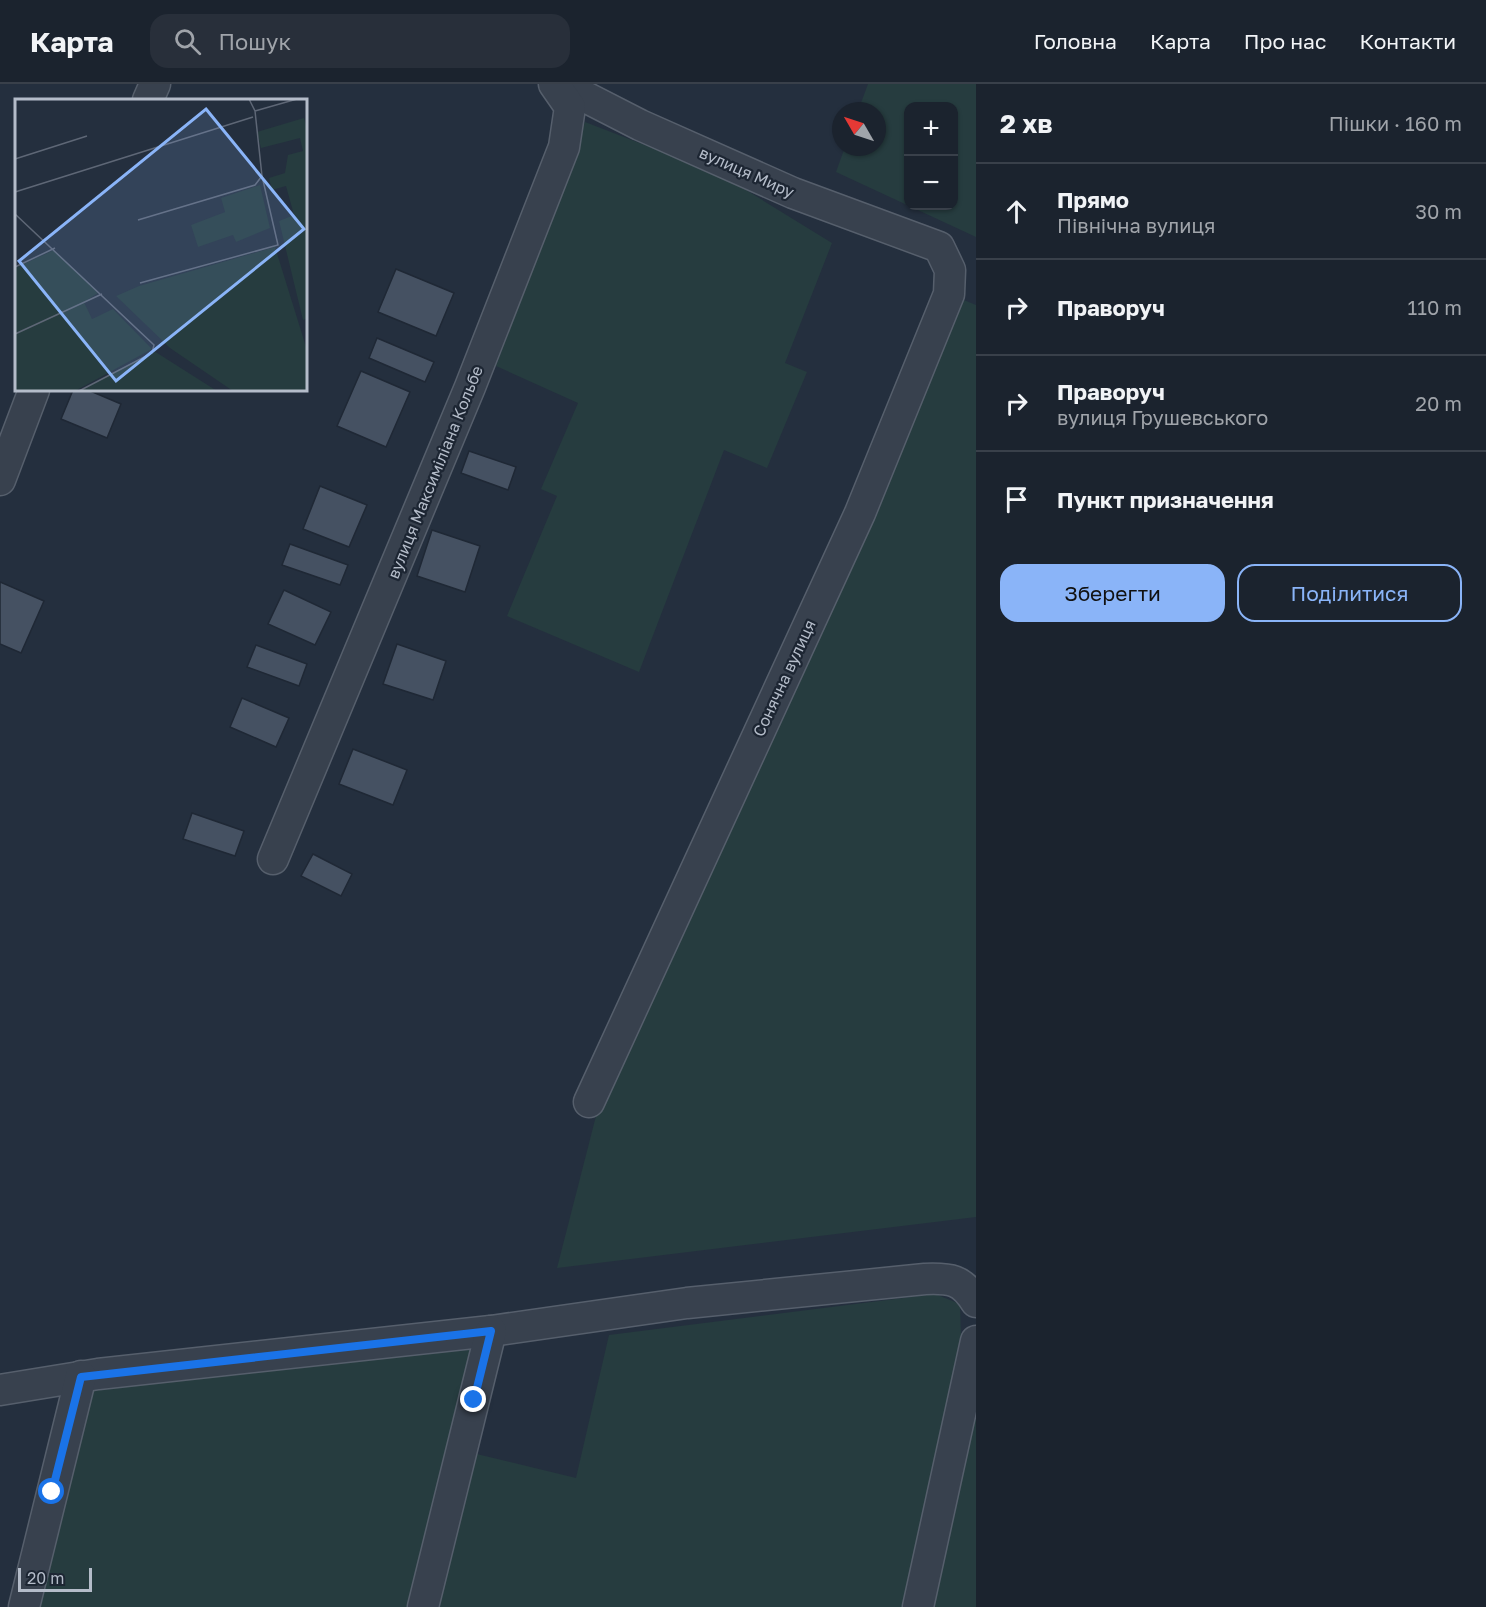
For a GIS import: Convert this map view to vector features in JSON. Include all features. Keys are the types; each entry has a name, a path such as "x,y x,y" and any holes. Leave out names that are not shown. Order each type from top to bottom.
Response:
{"street":[{"path":"148,99 155,84"},
{"name":"вулиця Максиміліана Кольбе","path":"273,858 421,507 564,147 570,107 554,84"},
{"name":"вулиця Миру","path":"560,84 640,125 793,193 939,247"},
{"name":"Сонячна вулиця","path":"589,1102 860,513 950,292 950,270 939,247"},
{"path":"0,480 33,392"},
{"path":"0,1390 81,1377 491,1331 687,1303 925,1279 946,1278 966,1286 976,1302"},
{"path":"423,1607 491,1331"},
{"path":"918,1607 976,1341"},
{"path":"24,1607 81,1377"}],"green space":[{"path":"868,84 976,84 976,237 918,210 958,210 958,102 904,102 904,203 836,172 842,156 886,156 886,102 861,102"},
{"path":"585,122 720,174 832,243 785,363 807,372 767,468 724,450 639,672 507,616 557,496 541,489 578,403 496,366"},
{"path":"949,294 976,305 976,1217 557,1268 596,1116"},
{"path":"935,1294 960,1304 961,1336 906,1607 33,1607 85,1387 471,1345 477,1381 456,1449 576,1478 609,1335"},
{"path":"976,1341 976,1607 918,1607"}],"building":[{"path":"396,269 454,293 436,336 378,312"},
{"path":"377,338 434,362 425,382 369,358"},
{"path":"361,371 410,392 386,447 337,426"},
{"path":"72,392 93,392 121,404 107,438 61,419"},
{"path":"469,451 516,467 508,490 461,473"},
{"path":"320,486 367,505 349,547 303,529"},
{"path":"432,530 480,546 465,592 417,576"},
{"path":"290,544 348,565 340,585 282,565"},
{"path":"0,582 44,601 21,653 0,644"},
{"path":"284,590 331,612 315,645 268,624"},
{"path":"397,644 446,661 433,700 383,684"},
{"path":"256,645 307,664 299,686 247,667"},
{"path":"242,698 289,718 276,747 230,727"},
{"path":"353,749 407,770 393,805 339,784"},
{"path":"192,813 244,831 235,856 183,839"},
{"path":"313,854 352,874 341,896 301,876"}],"route":[{"path":"52,1492 81,1377 491,1331 474,1400"}]}
